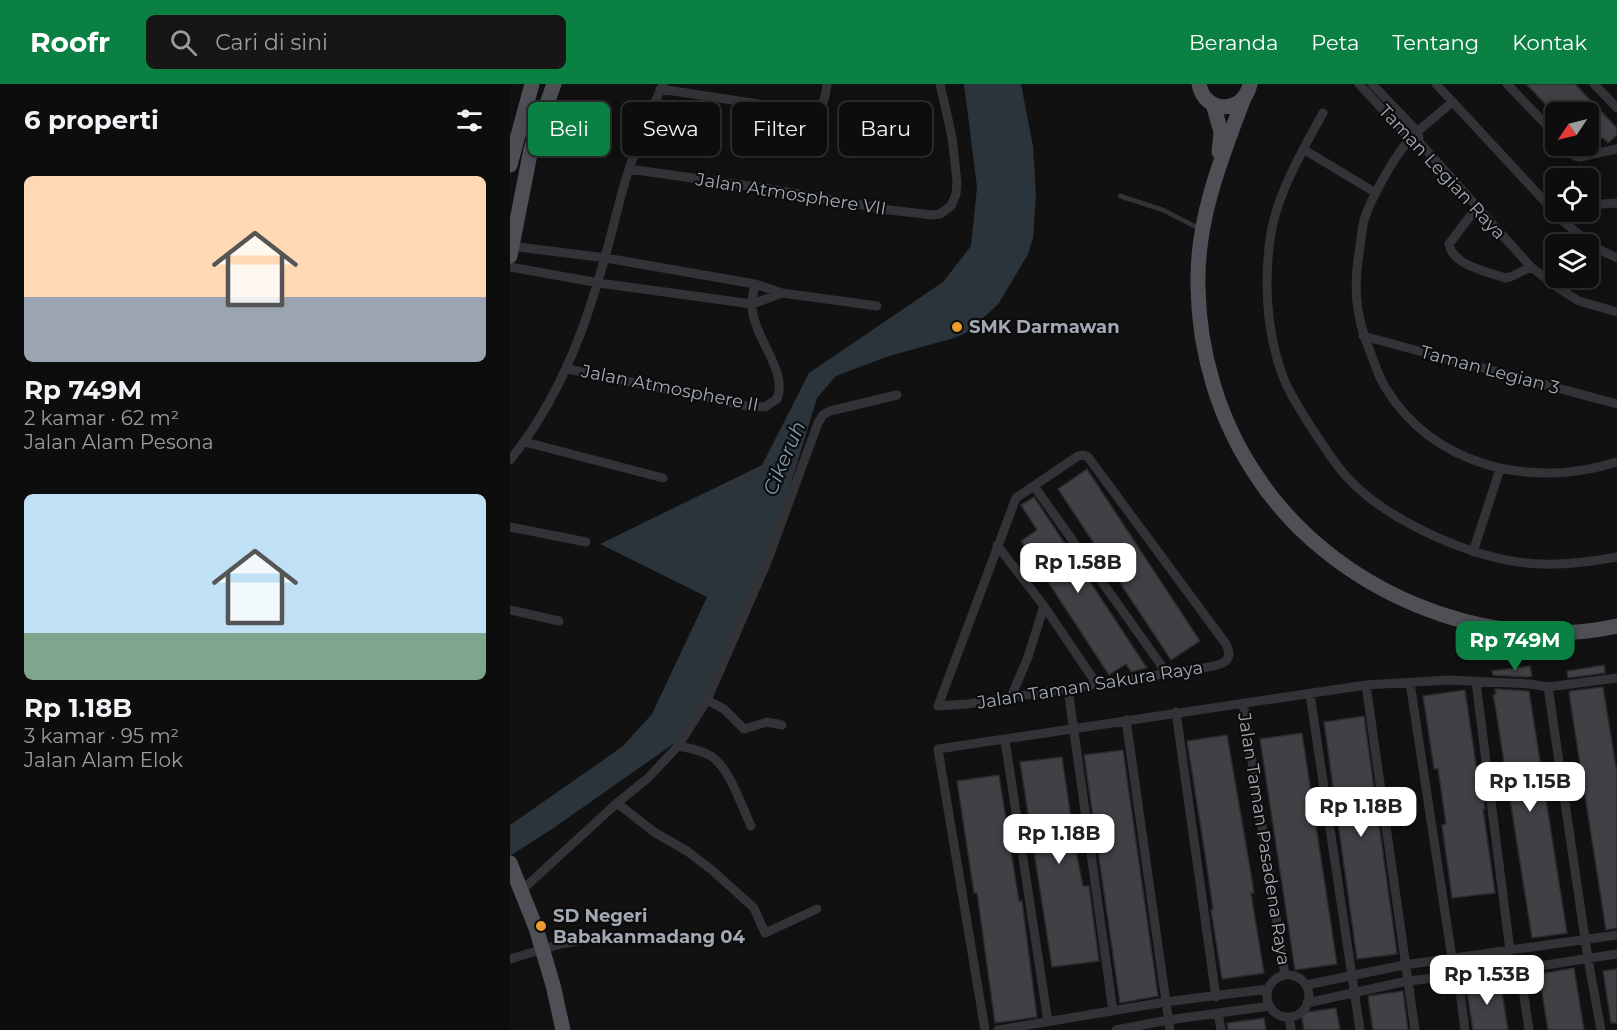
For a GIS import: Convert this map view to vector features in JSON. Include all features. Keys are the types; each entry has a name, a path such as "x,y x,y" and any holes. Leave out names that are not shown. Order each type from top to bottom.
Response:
{"main road":[{"path":"510,165 532,84"},
{"path":"511,249 531,149 554,84"},
{"path":"1199,84 1203,95 1213,104 1227,107 1239,103 1249,88"},
{"path":"1216,172 1249,88"},
{"path":"1213,104 1221,132 1216,172 1202,231 1198,285 1203,344 1216,394 1237,444 1256,476 1281,509 1316,543 1349,568 1391,593 1436,612 1487,627 1530,633 1572,632 1617,626"},
{"path":"516,876 536,928 553,985 563,1030"}],"street":[{"path":"510,460 525,442 568,369 599,282 629,169 662,87 798,111 811,111 821,106 824,101 827,84"},
{"name":"Jalan Atmosphere VII","path":"629,169 932,215 940,214 951,206 956,195 957,183 952,137 940,84"},
{"name":"Taman Legian Raya","path":"1359,84 1372,89 1410,139 1419,143 1531,267 1579,301 1617,312"},
{"path":"1436,84 1545,200"},
{"path":"1507,84 1545,124"},
{"path":"1594,84 1617,108"},
{"path":"1372,89 1418,132 1419,143"},
{"path":"1452,102 1410,139 1376,193 1364,221 1356,267 1356,307 1363,336 1384,387 1424,433 1445,448 1475,462 1500,469 1550,473 1584,470 1617,462"},
{"path":"1323,113 1303,149 1275,217 1271,234 1268,311 1281,371 1295,402 1314,432 1341,470 1364,492 1419,528 1473,552 1521,562 1556,564 1617,557"},
{"path":"1303,149 1376,193"},
{"path":"1599,153 1617,149"},
{"path":"1599,204 1617,203"},
{"path":"1477,207 1449,244 1454,256 1467,264 1505,278 1531,267"},
{"path":"1566,222 1593,247 1617,258"},
{"path":"511,249 606,258 755,284 782,293 877,306"},
{"path":"510,267 752,304 782,293"},
{"path":"752,304 755,284"},
{"name":"Jalan Atmosphere II","path":"568,369 747,406 765,407 777,399 780,382 760,336 752,304"},
{"name":"Taman Legian 3","path":"1363,336 1617,404"},
{"path":"516,876 617,803 648,778 678,746 707,700 767,562 818,423 823,415 830,411 897,394"},
{"path":"525,442 663,478"},
{"name":"Jalan Taman Sakura Raya","path":"997,545 938,706 1068,689 1222,664 1229,655 1228,647 1088,457 1078,456 1034,486"},
{"path":"1473,552 1500,469"},
{"path":"1096,683 1044,606 997,545 1016,498 1034,486 1166,672"},
{"path":"510,527 586,542"},
{"path":"1011,697 1028,657 1044,606"},
{"path":"510,610 559,621"},
{"path":"985,1030 938,749 1366,685 1449,680 1548,687 1617,678"},
{"path":"1476,682 1510,951"},
{"path":"1410,683 1452,958"},
{"path":"1366,685 1415,1030"},
{"path":"1548,687 1600,1030"},
{"path":"1068,689 1113,1011"},
{"path":"1310,693 1360,1030"},
{"path":"707,700 724,709 744,729 767,722 782,725"},
{"name":"Jalan Taman Pasadena Raya","path":"1243,703 1285,975"},
{"path":"1176,712 1216,997"},
{"path":"1126,720 1169,1025"},
{"path":"1005,740 1048,1022"},
{"path":"678,746 710,755 720,764 751,826"},
{"path":"617,803 654,832 687,851 713,871 754,908 765,933 817,909"},
{"path":"1306,985 1404,965 1617,935"},
{"path":"510,959 561,944 605,936"},
{"path":"1307,1003 1407,981 1520,969 1617,954"},
{"path":"1520,969 1529,1030"},
{"path":"1285,975 1297,977 1306,985 1309,997 1300,1013 1289,1017 1278,1014 1270,1006 1267,995 1268,989 1275,980 1285,975"},
{"path":"1458,976 1465,1030"},
{"path":"998,1030 1166,1002 1268,989"},
{"path":"1116,1030 1169,1025 1218,1013 1270,1006"},
{"path":"1218,1013 1221,1030"},
{"path":"1289,1017 1291,1030"}],"lane":[{"path":"1120,196 1171,214 1202,231"}],"water":[{"name":"Cikeruh","path":"964,84 1021,84 1033,146 1036,196 1033,238 1028,254 999,303 970,331 954,338 886,357 836,376 817,398 767,562 707,700 679,740 510,856 510,825 622,747 652,714 707,597 600,544 762,465 809,373 943,282 971,246 977,187"}],"building":[{"path":"1526,84 1575,84 1592,102 1545,102"},
{"path":"1599,109 1617,128 1617,135 1608,143 1603,138 1599,139"},
{"path":"1087,469 1200,641 1171,660 1058,489"},
{"path":"1034,497 1147,668 1131,672 1126,664 1109,675 1021,541 1037,530 1021,505"},
{"path":"1604,665 1605,673 1568,678 1567,671"},
{"path":"1530,666 1532,676 1527,677 1493,675 1492,671"},
{"path":"1603,687 1617,773 1617,928 1606,930 1569,693"},
{"path":"1495,689 1529,691 1567,933 1532,938 1493,695 1496,694"},
{"path":"1465,690 1478,778 1481,777 1485,809 1483,809 1495,893 1452,898 1442,825 1446,824 1438,769 1434,769 1423,696"},
{"path":"1364,716 1397,954 1357,959 1324,722"},
{"path":"1302,733 1337,964 1295,970 1260,739"},
{"path":"1227,735 1254,893 1251,893 1264,973 1222,979 1187,741"},
{"path":"1123,750 1158,996 1120,1003 1084,755"},
{"path":"1062,757 1083,886 1089,886 1099,961 1052,967 1020,762"},
{"path":"999,775 1019,901 1022,901 1037,1017 995,1023 977,893 974,893 957,781"},
{"path":"1574,968 1584,1030 1548,1030 1539,974"},
{"path":"1617,969 1617,1023 1611,1023 1603,971"},
{"path":"1500,980 1508,1030 1473,1030 1466,985"},
{"path":"1403,991 1408,1030 1373,1030 1368,996"},
{"path":"1336,1008 1340,1030 1304,1030 1301,1013"},
{"path":"1264,1018 1266,1030 1228,1030 1227,1023"}],"place":[{"name":"SMK Darmawan","path":"957,327"},
{"name":"SD Negeri Babakanmadang 04","path":"541,926"}]}
